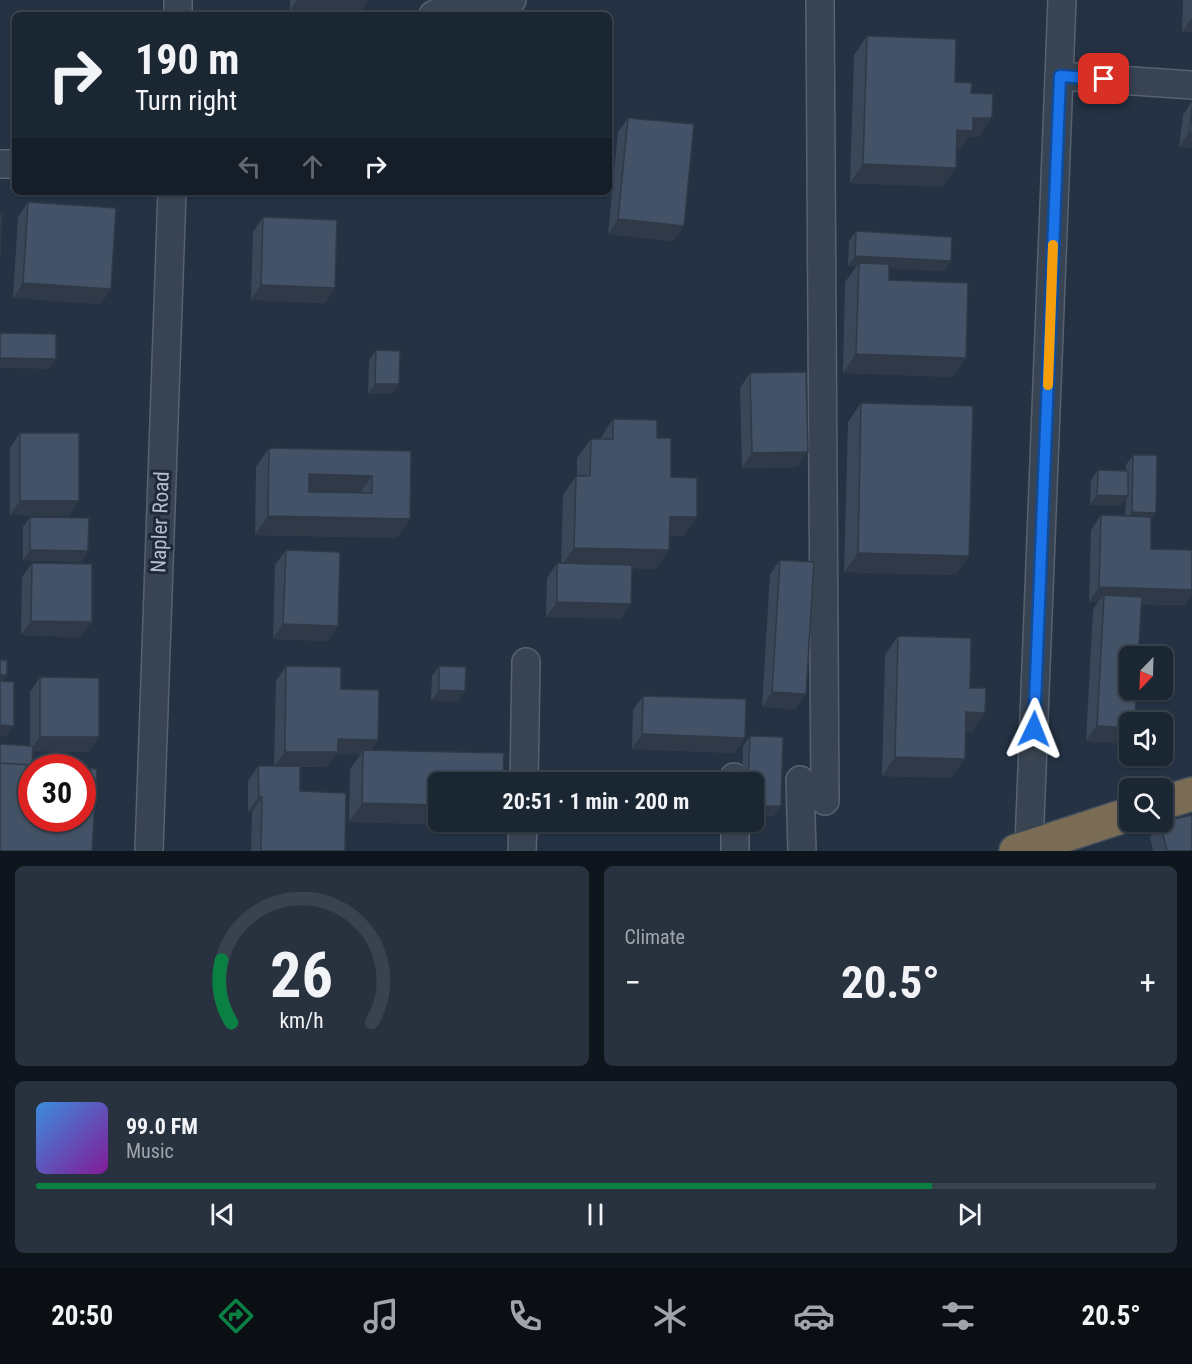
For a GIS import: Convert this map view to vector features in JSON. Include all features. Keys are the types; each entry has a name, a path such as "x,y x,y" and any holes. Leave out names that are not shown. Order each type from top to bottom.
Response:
{"highway":[{"path":"1173,800 1192,794"},
{"path":"1025,849 1119,818"}],"street":[{"path":"438,12 447,8 511,0"},
{"path":"820,0 825,801"},
{"path":"1025,849 1062,0"},
{"path":"1060,76 1192,85"},
{"name":"Napler Road","path":"149,851 172,195"},
{"path":"524,772 526,662"},
{"path":"800,780 802,851"},
{"path":"522,851 523,832"},
{"path":"735,832 735,851"}],"building":[{"path":"867,36 956,39 955,82 972,83 971,93 993,94 992,118 973,118 973,131 957,130 956,168 863,164"},
{"path":"1192,108 1192,132 1189,132"},
{"path":"628,118 694,124 684,226 618,219"},
{"path":"28,202 116,208 111,289 23,283"},
{"path":"0,215 2,215 0,256"},
{"path":"263,217 337,220 335,288 261,285"},
{"path":"856,231 952,237 951,261 855,256"},
{"path":"859,263 889,264 889,280 968,283 966,358 856,354"},
{"path":"0,333 56,334 56,359 0,358"},
{"path":"376,350 400,351 399,384 375,384"},
{"path":"806,372 808,452 752,453 750,373"},
{"path":"861,403 973,406 969,556 858,553"},
{"path":"613,419 657,420 657,438 671,438 671,477 697,478 697,517 670,517 669,550 574,548 576,476 590,476 591,439 613,439"},
{"path":"20,433 79,433 79,501 20,501"},
{"path":"269,448 411,451 410,519 268,516","holes":["309,474 372,476 372,493 309,492"]},
{"path":"1133,455 1157,455 1156,513 1132,512"},
{"path":"1098,470 1128,471 1128,496 1097,495"},
{"path":"1101,515 1151,517 1151,549 1192,550 1192,590 1099,587"},
{"path":"30,517 89,518 88,551 30,550"},
{"path":"286,550 340,552 338,626 283,624"},
{"path":"780,560 814,562 806,694 772,692"},
{"path":"32,563 92,564 92,622 31,621"},
{"path":"557,563 632,565 631,604 557,602"},
{"path":"1104,595 1142,597 1139,646 1119,646 1119,700 1136,700 1135,712 1119,712 1119,727 1097,726"},
{"path":"898,636 971,638 970,688 986,688 985,713 966,712 965,759 895,757"},
{"path":"0,660 7,660 7,675 0,675"},
{"path":"286,666 341,667 341,689 379,690 378,740 338,739 338,752 285,752"},
{"path":"439,666 466,667 465,691 439,690"},
{"path":"40,677 99,678 99,737 40,737"},
{"path":"0,681 14,682 14,726 0,725"},
{"path":"643,696 746,699 745,738 642,734"},
{"path":"750,736 783,737 781,806 764,806 764,772 748,772"},
{"path":"0,744 33,746 33,754 18,754 18,764 0,763"},
{"path":"363,750 504,753 503,772 428,772 428,805 362,803"},
{"path":"0,763 18,764 18,832 93,832 92,851 0,851"},
{"path":"258,766 300,766 300,791 346,793 345,851 261,851 262,797 259,797"},
{"path":"1192,815 1192,851 1167,851 1162,832 1173,832 1173,819"}],"slow traffic":[{"path":"1048,385 1053,245"}],"route":[{"path":"1034,729 1060,76 1104,79"}]}
